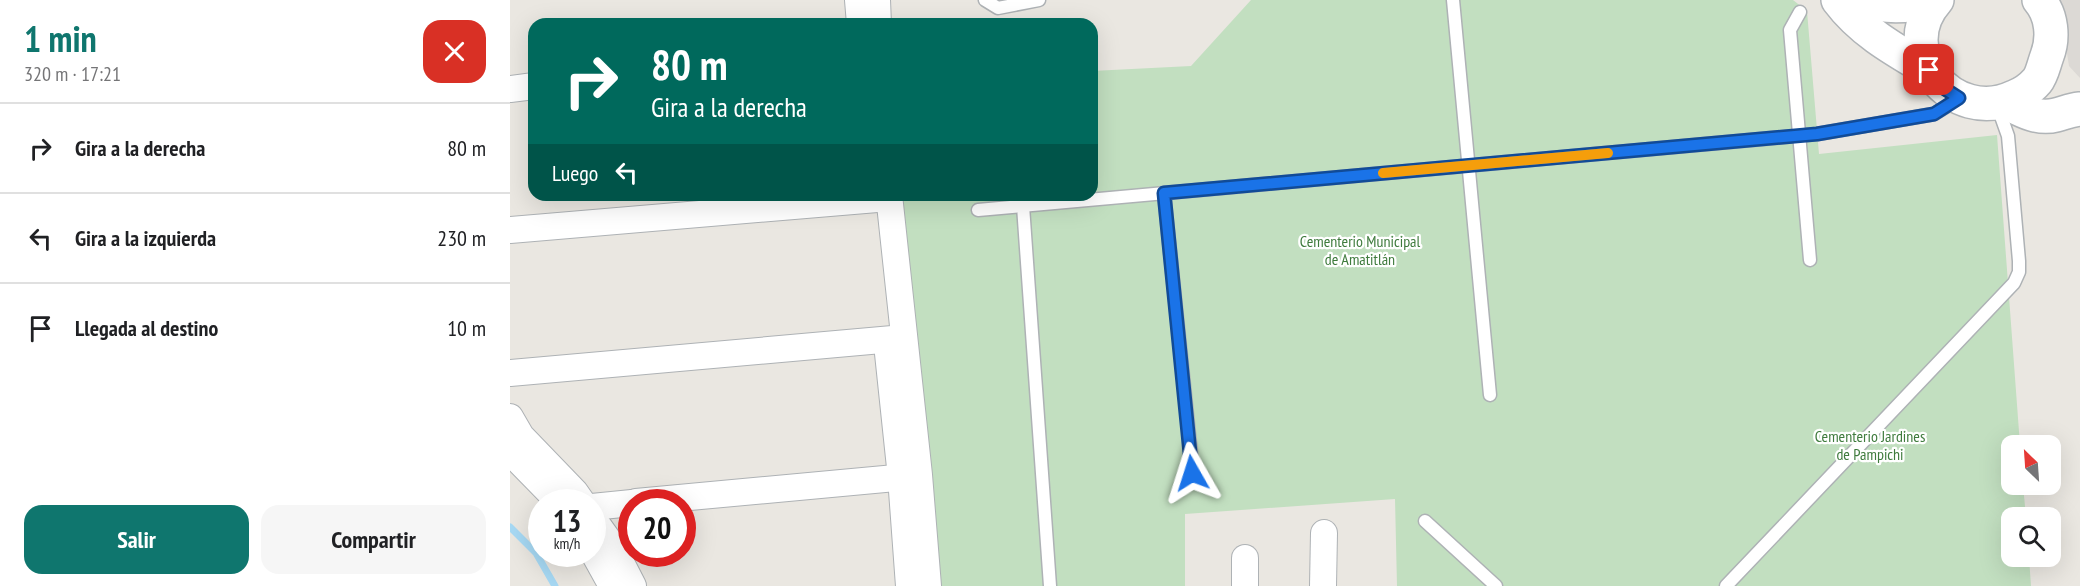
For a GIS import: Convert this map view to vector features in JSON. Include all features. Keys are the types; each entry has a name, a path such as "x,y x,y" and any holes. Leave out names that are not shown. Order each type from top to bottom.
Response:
{"street":[{"path":"858,0 860,18"},
{"path":"877,0 878,18"},
{"path":"1838,0 1865,30 1929,70"},
{"path":"1863,0 1904,7 1929,0"},
{"path":"1937,0 1928,11 1922,30 1922,51 1929,70 1942,87 1959,98 1980,104 2001,103 2023,94 2037,81 2051,45 2051,24 2039,0"},
{"path":"2037,81 2052,96 2076,110"},
{"path":"510,88 528,86"},
{"path":"2001,103 2039,117 2076,110"},
{"path":"510,230 835,201"},
{"path":"880,201 910,476 928,586"},
{"path":"510,373 895,339"},
{"path":"510,417 520,436 572,489"},
{"path":"510,452 546,489"},
{"path":"696,496 910,476"},
{"path":"909,586 910,476"},
{"path":"1323,586 1324,533"},
{"path":"606,537 633,586"},
{"path":"1245,558 1245,586"},
{"path":"601,567 612,586"}],"lane":[{"path":"985,0 998,8 1039,0"},
{"path":"1453,0 1490,395"},
{"path":"1800,12 1790,30 1810,260"},
{"path":"1098,199 1817,134 1934,114 1959,98"},
{"path":"1726,586 2014,283 2019,272 2019,261 2008,136 2001,103"},
{"path":"1164,193 1192,473"},
{"path":"978,210 1077,201"},
{"path":"1023,206 1050,586"},
{"path":"1425,521 1496,586"}],"shaded area":[{"path":"2055,0 2080,0 2080,78 2069,66 2059,4"}],"green space":[{"name":"Cementerio Municipal de Amatitlán","path":"1251,0 1793,0 1807,11 1819,154 1997,135 2019,435 2001,435 2001,495 2024,495 2025,507 2001,507 2001,567 2030,567 2031,586 1397,586 1395,499 1185,514 1185,586 937,586 903,201 1098,201 1098,71 1191,66"}],"waterway":[{"path":"510,527 536,553 555,586"}],"slow traffic":[{"path":"1383,173 1608,153"}],"route":[{"path":"1192,473 1164,193 1817,134 1934,114 1959,98 1942,87 1929,70"}],"park label":[{"name":"Cementerio Jardines de Pampichi","path":"1870,445"}]}
